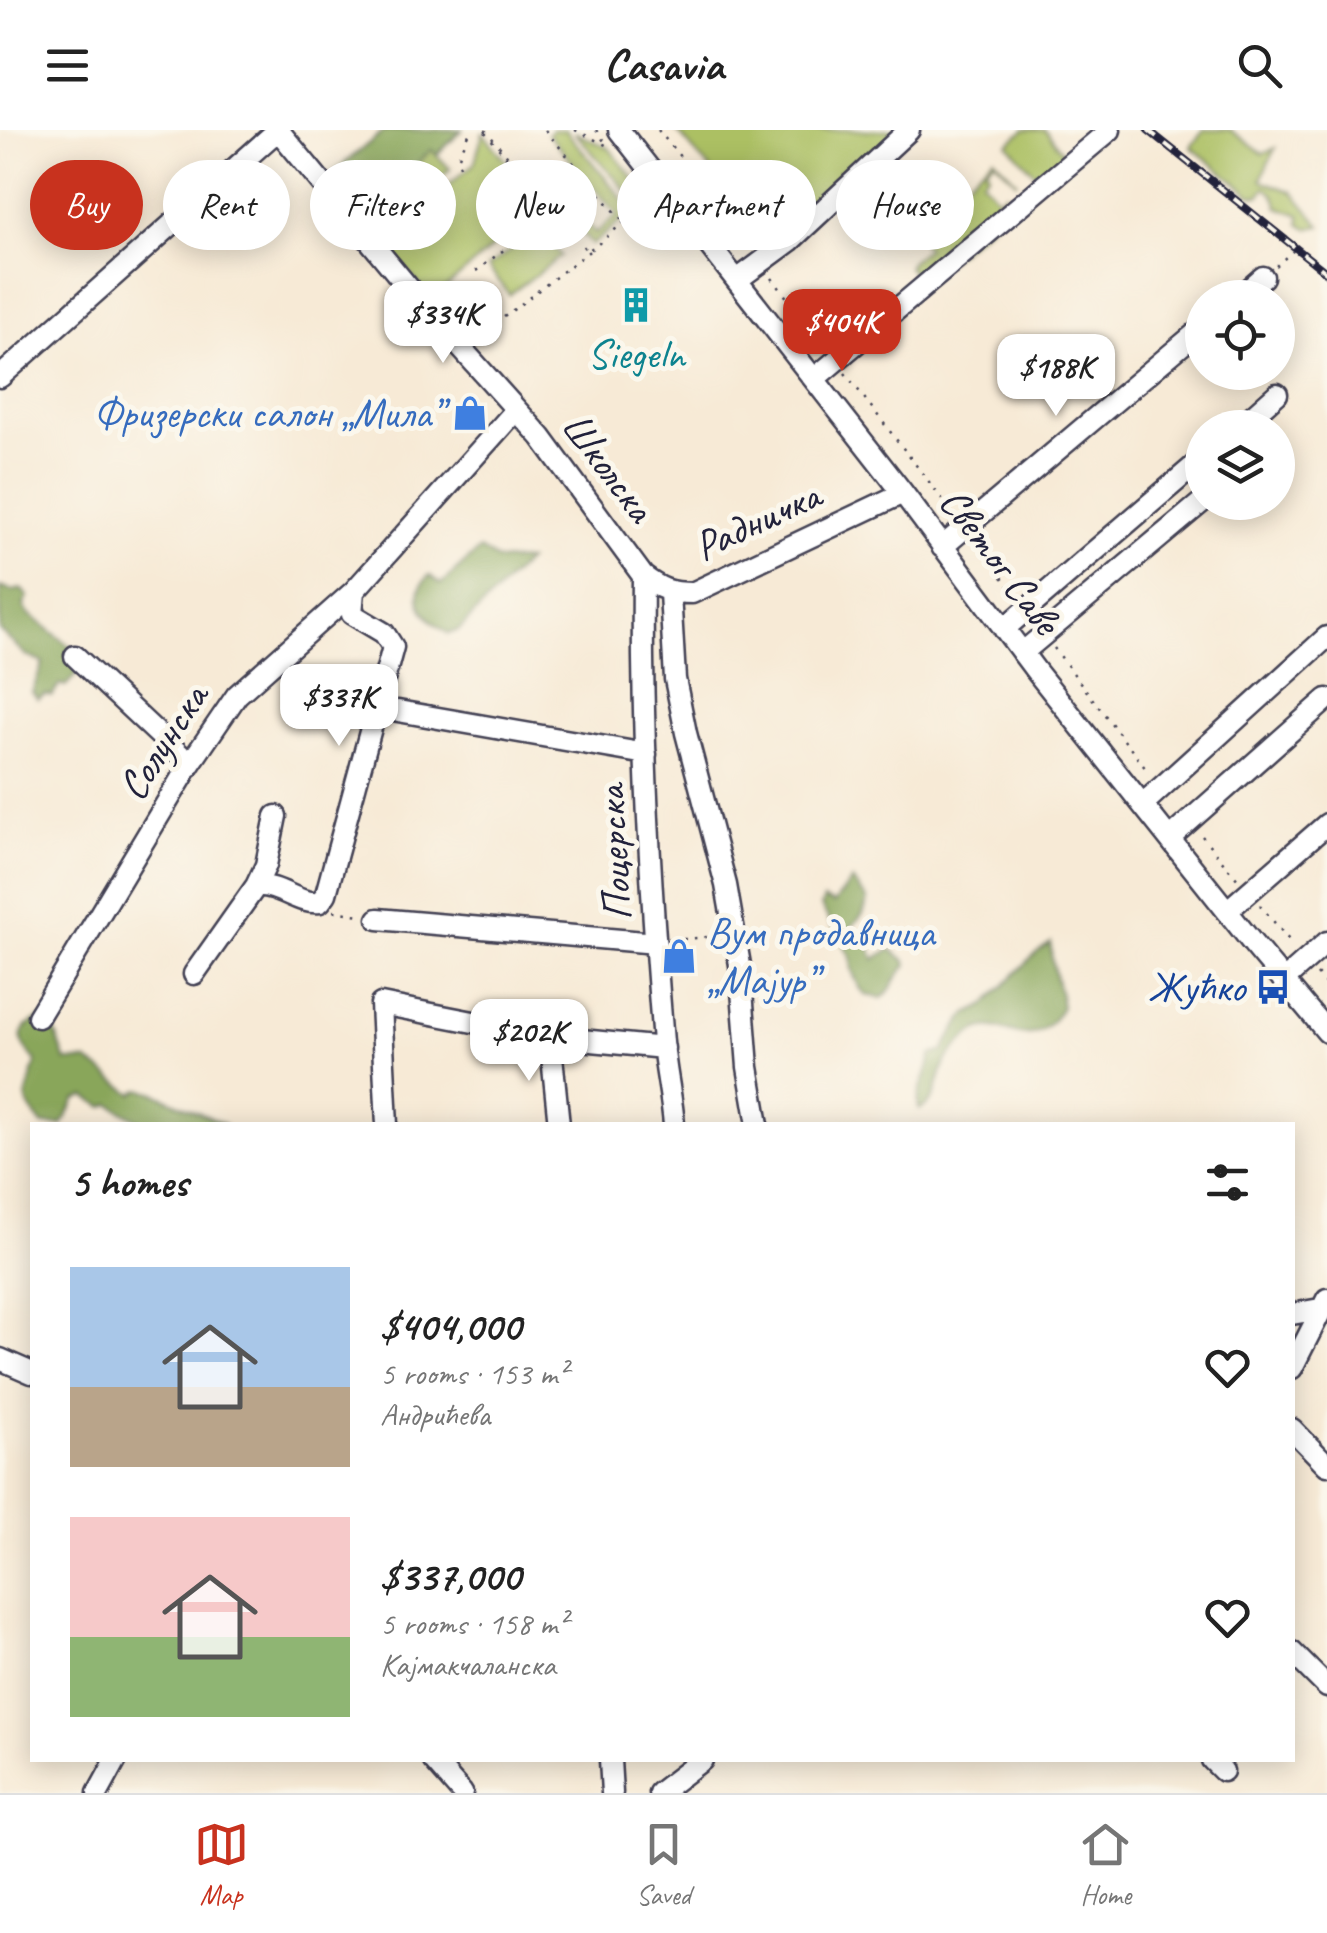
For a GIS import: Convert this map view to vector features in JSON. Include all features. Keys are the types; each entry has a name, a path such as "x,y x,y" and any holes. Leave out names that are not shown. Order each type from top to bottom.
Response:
{"street":[{"path":"0,376 278,130"},
{"name":"Школска","path":"278,130 572,477 643,576"},
{"path":"737,280 790,241 909,130"},
{"path":"814,379 1110,130"},
{"name":"Светог Саве","path":"614,138 737,280 1022,652 1283,982 1327,1032"},
{"path":"1261,280 1264,277"},
{"path":"942,547 1185,342"},
{"path":"1259,410 1277,394"},
{"name":"Солунска","path":"38,1018 190,764 237,696 354,591 516,410"},
{"path":"1004,629 1185,475"},
{"name":"Радничка","path":"643,576 670,594 692,594 902,493"},
{"path":"1022,652 1185,516"},
{"name":"Поцерска","path":"643,576 642,668 656,942 674,1122"},
{"path":"256,886 269,885 311,904 320,902 326,894 393,647 384,633 352,614 354,591"},
{"path":"670,594 675,679 726,885 757,1122"},
{"path":"1143,804 1327,637"},
{"path":"75,656 190,764"},
{"path":"1170,838 1327,699"},
{"path":"398,711 646,754"},
{"path":"194,974 256,886 266,865 276,816"},
{"path":"1227,911 1327,824"},
{"path":"378,919 656,942"},
{"path":"1283,982 1327,942"},
{"path":"387,1122 381,1004 550,1037 664,1048"},
{"path":"550,1037 558,1122"},
{"path":"1295,1313 1324,1304"},
{"path":"1295,1362 1324,1304"},
{"path":"0,1358 30,1372"},
{"path":"1295,1432 1327,1465"},
{"path":"1295,1655 1327,1687"},
{"path":"98,1793 115,1762"},
{"path":"435,1762 462,1793"},
{"path":"610,1762 612,1793"},
{"path":"659,1793 699,1762"}],"path":[{"path":"454,160 470,130"},
{"path":"476,271 550,216 530,192 535,187 485,130"},
{"path":"542,130 617,214"},
{"path":"575,130 614,138"},
{"path":"596,130 614,138"},
{"path":"658,130 755,256"},
{"path":"614,138 618,158"},
{"path":"458,158 460,166"},
{"path":"597,245 617,228"},
{"path":"1264,277 1296,248"},
{"path":"504,317 591,250"},
{"path":"764,267 834,358"},
{"path":"840,366 952,512"},
{"path":"975,542 1024,608"},
{"path":"1047,638 1161,787"},
{"path":"1197,830 1246,890"},
{"path":"1252,896 1294,946"},
{"path":"320,902 336,912 378,919"},
{"path":"656,942 734,934"},
{"path":"1309,964 1327,986"}],"green space":[{"path":"385,130 462,130 437,155 442,160 349,160"},
{"path":"385,130 462,130 437,155 431,150 421,160 349,160"},
{"path":"565,130 590,160 570,160 548,134"},
{"path":"676,130 901,130 868,160 836,160 836,189 816,208 816,160 702,160"},
{"path":"1024,130 1045,130 1068,159 1042,181 1008,144"},
{"path":"1203,130 1230,130 1263,154 1275,148 1261,180 1293,192 1321,226 1307,229 1300,224 1300,215 1278,207 1275,196 1265,188 1259,196 1251,195 1191,147"},
{"path":"574,132 609,148 619,160 617,180"},
{"path":"483,133 505,160 476,160 476,250 489,250 432,300 390,250 456,250 456,179 474,164"},
{"path":"994,157 1017,182 995,160 986,168 989,173 982,180 998,198 1006,192 1016,203 974,239 974,175"},
{"path":"597,168 617,192 617,215 597,192"},
{"path":"617,215 617,224 597,241 597,232"},
{"path":"511,250 556,250 561,256 509,295 488,267"},
{"path":"925,250 961,250 936,271 918,279 908,267"},
{"path":"480,549 497,560 527,561 459,630 449,634 426,615 419,592 429,575 441,584"},
{"path":"0,587 21,589 28,596 24,606 28,613 80,654 75,676 65,686 60,684 52,696 45,694 38,699 32,692 43,663 27,656 0,631"},
{"path":"852,880 868,900 863,914 850,929 854,942 870,945 874,959 891,949 906,961 907,966 882,998 862,991 851,958 821,906 824,899 834,903"},
{"path":"1051,943 1062,1007 1051,1023 1029,1034 988,1028 974,1032 947,1060 934,1096 919,1110 931,1055 944,1051 967,1014 984,1006"},
{"path":"41,1018 52,1023 66,1061 88,1061 133,1094 140,1089 153,1092 219,1122 141,1122 110,1104 104,1107 85,1096 76,1099 64,1122 40,1122 26,1097 36,1062 26,1049 22,1033"}],"railway":[{"path":"1148,130 1327,273"}],"place":[{"name":"Siegeln","path":"636,305"},
{"name":"Фризерски салон „Мила”","path":"470,413"},
{"name":"Вум продавница „Мајур”","path":"679,956"},
{"name":"Жућко","path":"1273,987"}]}
